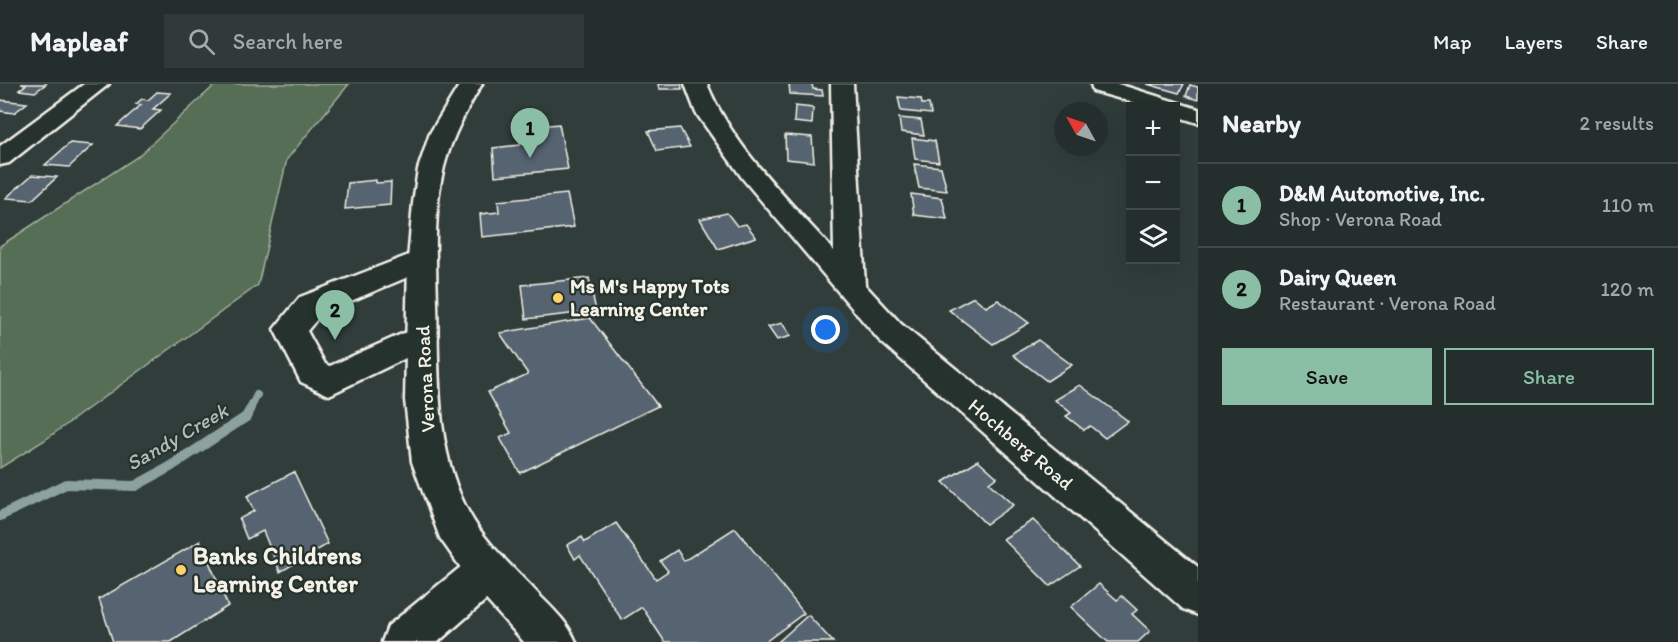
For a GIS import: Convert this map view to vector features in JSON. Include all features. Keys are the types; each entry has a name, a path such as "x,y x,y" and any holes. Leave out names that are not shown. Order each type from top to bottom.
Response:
{"street":[{"path":"0,158 98,84"},
{"name":"Verona Road","path":"471,84 442,133 430,168 422,260 422,400 430,462 454,525 488,571 554,642"},
{"name":"Hochberg Road","path":"696,84 707,113 752,174 890,332 1198,594"},
{"path":"842,84 850,288"},
{"path":"1101,85 1155,102"},
{"path":"1180,110 1198,116"},
{"path":"0,135 28,138"},
{"path":"422,260 311,305 290,329 313,374 329,382 422,336"},
{"path":"404,642 488,571"}],"green space":[{"path":"216,84 349,84 287,159 258,285 45,440 0,468 0,246 137,157"}],"building":[{"path":"21,84 46,84 35,92 19,90 26,85"},
{"path":"658,84 681,84 682,89 659,89"},
{"path":"789,84 812,84 813,89 822,90 823,96 790,94"},
{"path":"1147,84 1184,84 1179,93"},
{"path":"1190,85 1198,87 1198,100 1186,96"},
{"path":"157,92 171,93 153,109 161,110 140,129 117,126 141,105 136,104 142,99 148,100"},
{"path":"898,97 921,99 922,104 929,104 931,114 901,111"},
{"path":"0,100 27,103 14,113 0,111"},
{"path":"795,106 813,108 812,124 794,122"},
{"path":"899,118 921,120 924,135 901,132"},
{"path":"559,124 568,169 495,176 493,148 520,145 518,128"},
{"path":"680,128 690,147 657,151 648,131"},
{"path":"785,135 812,137 814,162 786,159"},
{"path":"912,138 935,141 939,162 915,159"},
{"path":"70,143 93,145 69,167 45,165"},
{"path":"914,164 941,167 947,191 919,188"},
{"path":"32,175 57,177 32,200 6,198"},
{"path":"376,180 376,183 391,182 390,205 345,209 348,183"},
{"path":"567,194 574,227 482,237 480,214 499,212 498,201"},
{"path":"911,194 942,198 947,219 914,215"},
{"path":"727,213 737,226 746,224 756,237 718,249 700,219"},
{"name":"Ms M's Happy Tots Learning Center","path":"589,278 596,311 526,319 522,285"},
{"path":"974,297 986,307 998,300 1029,323 993,344 949,310"},
{"path":"590,318 658,406 520,473 500,438 511,433 488,392 528,374 500,333"},
{"path":"782,323 791,336 777,340 768,327"},
{"path":"1038,340 1072,365 1047,381 1013,355"},
{"path":"1080,385 1128,421 1105,438 1090,426 1084,430 1066,416 1071,413 1055,400"},
{"path":"978,460 997,477 989,483 1013,505 986,524 943,482"},
{"path":"294,472 328,544 280,572 263,531 247,539 239,519 254,511 247,496"},
{"path":"1033,520 1080,566 1050,586 1003,539"},
{"path":"616,523 656,579 668,571 660,561 677,550 684,561 735,528 804,613 765,642 665,642 642,607 622,620 580,555 575,559 567,545 582,537 585,542"},
{"name":"Banks Childrens Learning Center","path":"200,541 228,606 171,642 113,642 99,599"},
{"path":"1099,584 1117,600 1122,596 1137,610 1132,614 1150,631 1138,642 1108,642 1071,607"},
{"path":"808,615 833,642 778,642"}],"waterway":[{"name":"Sandy Creek","path":"249,411 257,395"},
{"name":"Sandy Creek","path":"0,516 66,484 135,486 170,467 246,417 250,410"}],"place":[{"name":"D&M Automotive, Inc.","path":"530,158"},
{"name":"Ms M's Happy Tots Learning Center","path":"558,298"},
{"name":"Dairy Queen","path":"335,340"},
{"name":"Banks Childrens Learning Center","path":"181,570"}]}
